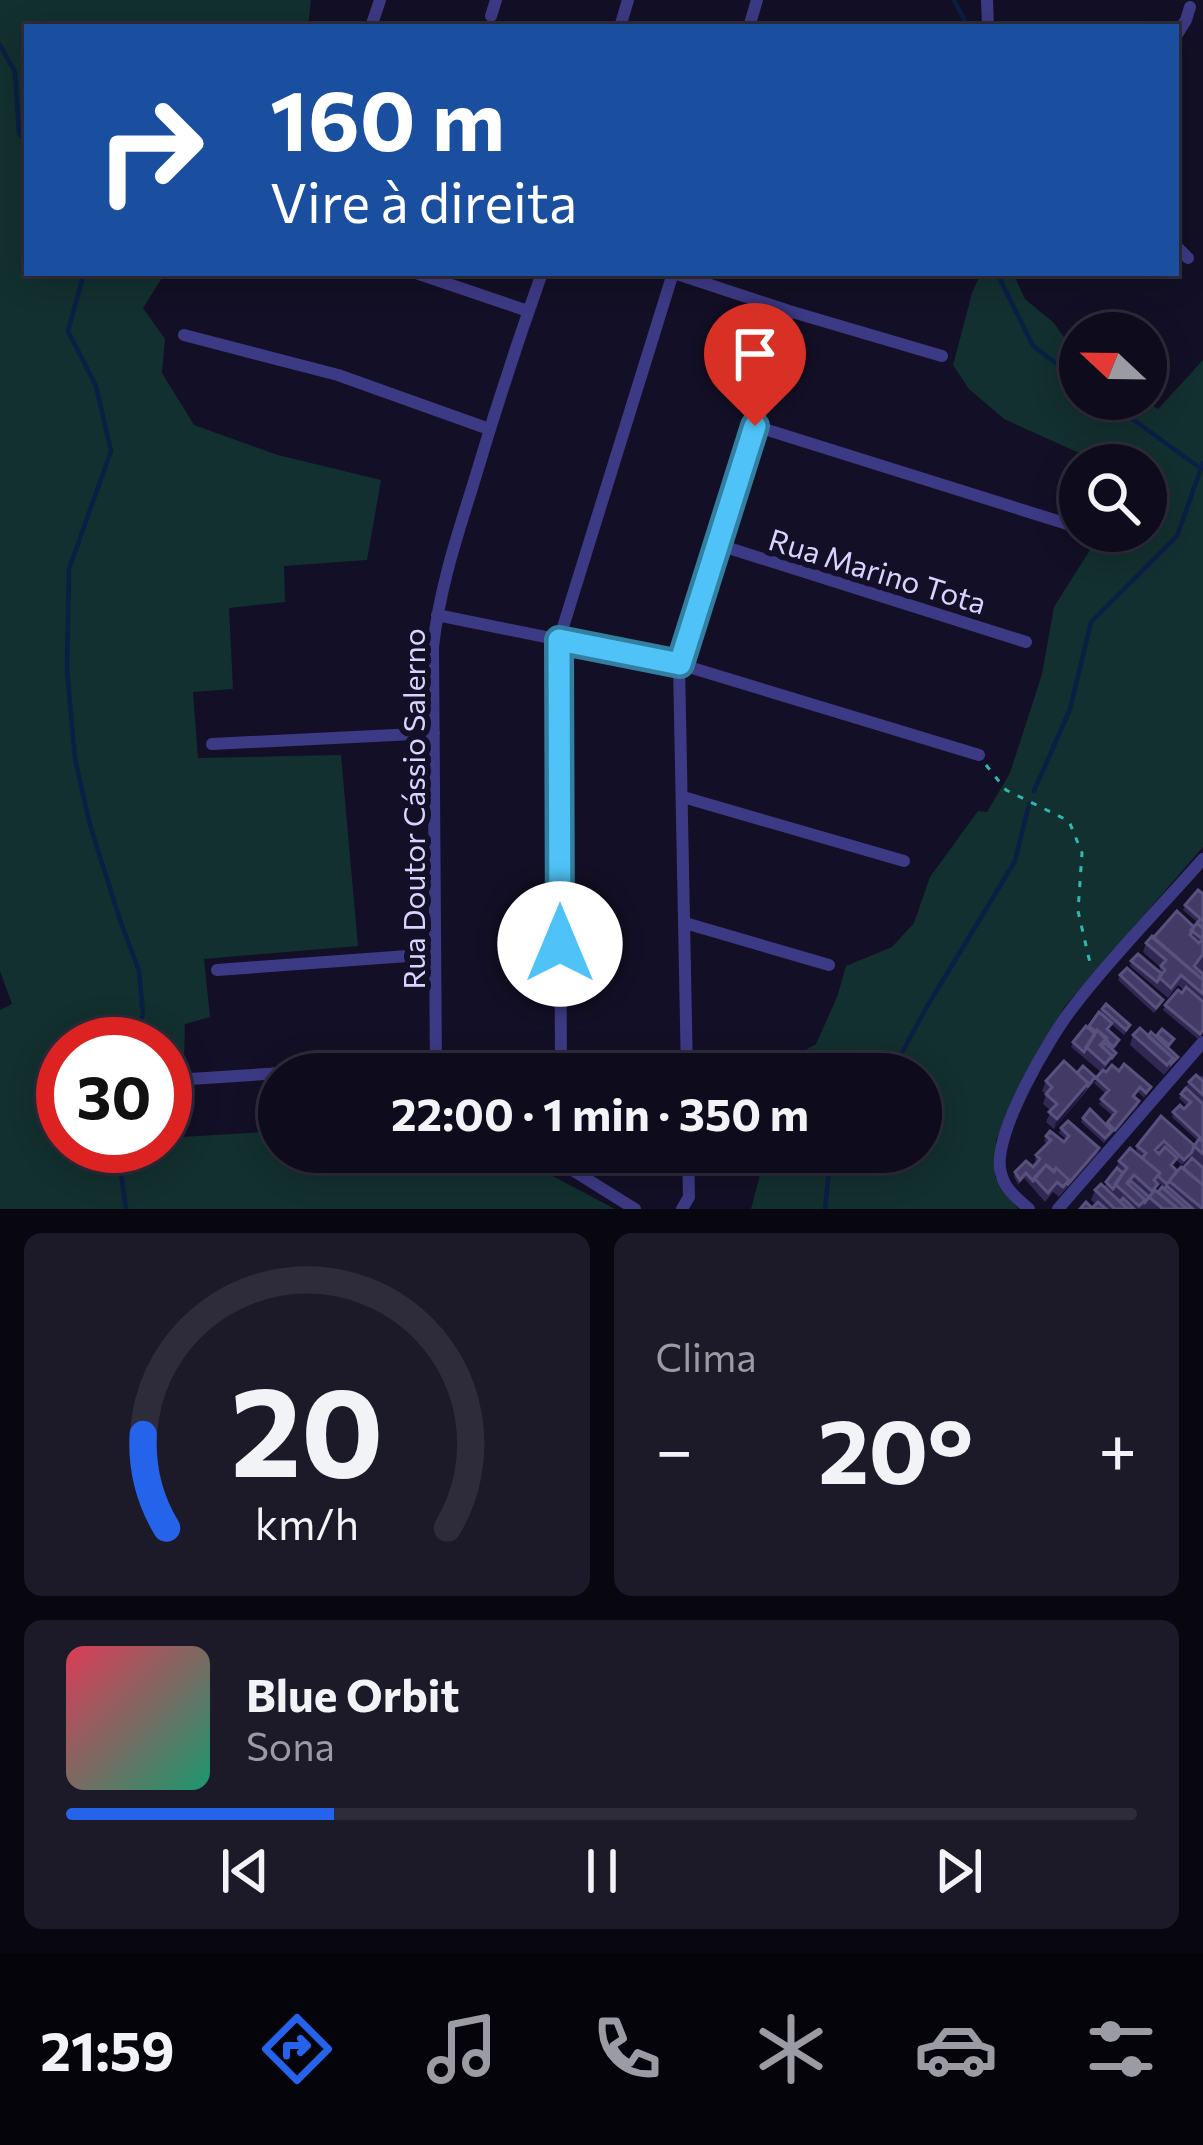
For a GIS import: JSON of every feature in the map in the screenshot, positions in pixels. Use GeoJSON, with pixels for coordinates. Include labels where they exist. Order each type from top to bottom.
{"type":"FeatureCollection","features":[{"type":"Feature","properties":{"kind":"street"},"geometry":{"type":"LineString","coordinates":[[491,16],[496,0]]}},
{"type":"Feature","properties":{"kind":"street"},"geometry":{"type":"LineString","coordinates":[[1179,31],[1190,8]]}},
{"type":"Feature","properties":{"kind":"street"},"geometry":{"type":"LineString","coordinates":[[1179,249],[1188,258]]}},
{"type":"Feature","properties":{"kind":"street"},"geometry":{"type":"LineString","coordinates":[[425,276],[528,311]]}},
{"type":"Feature","properties":{"kind":"street","name":"Rua Doutor Cássio Salerno"},"geometry":{"type":"LineString","coordinates":[[436,1053],[436,615],[489,429],[541,276]]}},
{"type":"Feature","properties":{"kind":"street"},"geometry":{"type":"LineString","coordinates":[[561,1053],[559,640],[672,276]]}},
{"type":"Feature","properties":{"kind":"street"},"geometry":{"type":"LineString","coordinates":[[682,276],[942,356]]}},
{"type":"Feature","properties":{"kind":"street"},"geometry":{"type":"LineString","coordinates":[[687,1053],[680,664],[789,311]]}},
{"type":"Feature","properties":{"kind":"street"},"geometry":{"type":"LineString","coordinates":[[184,335],[338,375],[489,429]]}},
{"type":"Feature","properties":{"kind":"street"},"geometry":{"type":"LineString","coordinates":[[755,426],[1059,521]]}},
{"type":"Feature","properties":{"kind":"street","name":"Rua Marino Tota"},"geometry":{"type":"LineString","coordinates":[[716,544],[1026,642]]}},
{"type":"Feature","properties":{"kind":"street"},"geometry":{"type":"LineString","coordinates":[[436,615],[680,664],[979,755]]}},
{"type":"Feature","properties":{"kind":"street"},"geometry":{"type":"LineString","coordinates":[[212,744],[434,733]]}},
{"type":"Feature","properties":{"kind":"street"},"geometry":{"type":"LineString","coordinates":[[683,797],[904,861]]}},
{"type":"Feature","properties":{"kind":"street"},"geometry":{"type":"LineString","coordinates":[[1029,1209],[1008,1190],[999,1170],[1000,1146],[1023,1090],[1071,1009],[1203,860]]}},
{"type":"Feature","properties":{"kind":"street"},"geometry":{"type":"LineString","coordinates":[[685,923],[829,965]]}},
{"type":"Feature","properties":{"kind":"street"},"geometry":{"type":"LineString","coordinates":[[217,970],[435,954]]}},
{"type":"Feature","properties":{"kind":"street"},"geometry":{"type":"LineString","coordinates":[[1058,1209],[1203,1042]]}},
{"type":"Feature","properties":{"kind":"street"},"geometry":{"type":"LineString","coordinates":[[192,1079],[258,1076]]}},
{"type":"Feature","properties":{"kind":"street"},"geometry":{"type":"LineString","coordinates":[[583,1173],[635,1209]]}},
{"type":"Feature","properties":{"kind":"street"},"geometry":{"type":"LineString","coordinates":[[682,1209],[689,1197],[688,1173]]}},
{"type":"Feature","properties":{"kind":"path"},"geometry":{"type":"LineString","coordinates":[[979,755],[1006,790],[1069,821],[1082,853],[1078,911],[1094,982]]}},
{"type":"Feature","properties":{"kind":"green space"},"geometry":{"type":"Polygon","coordinates":[[[0,0],[311,0],[308,24],[24,24],[24,276],[163,276],[143,308],[165,339],[162,373],[194,425],[278,455],[381,480],[367,560],[284,566],[285,602],[229,608],[233,689],[193,692],[198,758],[341,755],[358,946],[204,959],[210,1017],[192,1022],[192,1017],[36,1017],[36,1173],[192,1173],[192,1136],[258,1132],[258,1173],[547,1173],[615,1209],[0,1209],[0,1010],[12,1004],[0,971],[0,0]]]}},
{"type":"Feature","properties":{"kind":"green space"},"geometry":{"type":"Polygon","coordinates":[[[980,276],[1014,276],[1025,299],[1059,330],[1059,420],[1167,420],[1167,399],[1203,360],[1203,847],[1065,1006],[996,1140],[995,1177],[1018,1209],[751,1209],[760,1173],[942,1173],[942,1053],[801,1053],[816,1044],[846,966],[892,947],[914,923],[930,877],[978,811],[987,812],[1010,773],[1042,674],[1054,607],[1089,552],[1167,552],[1167,444],[1059,444],[1004,419],[969,389],[953,365],[980,276]]]}},
{"type":"Feature","properties":{"kind":"building"},"geometry":{"type":"Polygon","coordinates":[[[1198,890],[1203,894],[1203,928],[1197,923],[1201,919],[1185,905],[1198,890]]]}},
{"type":"Feature","properties":{"kind":"building"},"geometry":{"type":"Polygon","coordinates":[[[1177,911],[1194,927],[1190,935],[1199,943],[1203,939],[1203,954],[1194,966],[1203,980],[1153,938],[1177,911]]]}},
{"type":"Feature","properties":{"kind":"building"},"geometry":{"type":"Polygon","coordinates":[[[1197,923],[1203,929],[1201,938],[1191,930],[1197,923]]]}},
{"type":"Feature","properties":{"kind":"building"},"geometry":{"type":"Polygon","coordinates":[[[1152,936],[1203,980],[1203,994],[1181,975],[1171,988],[1159,977],[1166,960],[1146,943],[1152,936]]]}},
{"type":"Feature","properties":{"kind":"building"},"geometry":{"type":"Polygon","coordinates":[[[1138,954],[1162,974],[1157,982],[1131,961],[1138,954]]]}},
{"type":"Feature","properties":{"kind":"building"},"geometry":{"type":"Polygon","coordinates":[[[1127,968],[1163,1000],[1156,1008],[1120,975],[1127,968]]]}},
{"type":"Feature","properties":{"kind":"building"},"geometry":{"type":"Polygon","coordinates":[[[1186,987],[1203,1002],[1200,1034],[1165,1005],[1186,987]]]}},
{"type":"Feature","properties":{"kind":"building"},"geometry":{"type":"Polygon","coordinates":[[[1106,1004],[1130,1025],[1126,1030],[1102,1009],[1106,1004]]]}},
{"type":"Feature","properties":{"kind":"building"},"geometry":{"type":"Polygon","coordinates":[[[1099,1012],[1112,1023],[1107,1029],[1119,1040],[1113,1047],[1089,1026],[1099,1012]]]}},
{"type":"Feature","properties":{"kind":"building"},"geometry":{"type":"Polygon","coordinates":[[[1086,1026],[1095,1034],[1084,1052],[1073,1042],[1086,1026]]]}},
{"type":"Feature","properties":{"kind":"building"},"geometry":{"type":"Polygon","coordinates":[[[1140,1028],[1173,1058],[1167,1065],[1133,1035],[1140,1028]]]}},
{"type":"Feature","properties":{"kind":"building"},"geometry":{"type":"Polygon","coordinates":[[[1162,1029],[1174,1039],[1169,1045],[1157,1035],[1162,1029]]]}},
{"type":"Feature","properties":{"kind":"building"},"geometry":{"type":"Polygon","coordinates":[[[1097,1030],[1107,1038],[1100,1045],[1112,1056],[1105,1064],[1086,1047],[1097,1030]]]}},
{"type":"Feature","properties":{"kind":"building"},"geometry":{"type":"Polygon","coordinates":[[[1151,1032],[1178,1057],[1172,1063],[1173,1058],[1148,1036],[1151,1032]]]}},
{"type":"Feature","properties":{"kind":"building"},"geometry":{"type":"Polygon","coordinates":[[[1064,1061],[1088,1083],[1057,1119],[1049,1112],[1057,1104],[1046,1094],[1052,1087],[1046,1081],[1064,1061]]]}},
{"type":"Feature","properties":{"kind":"building"},"geometry":{"type":"Polygon","coordinates":[[[1124,1064],[1151,1087],[1146,1093],[1140,1087],[1133,1096],[1139,1101],[1115,1130],[1107,1123],[1116,1112],[1101,1099],[1109,1090],[1096,1078],[1112,1065],[1119,1071],[1124,1064]]]}},
{"type":"Feature","properties":{"kind":"building"},"geometry":{"type":"Polygon","coordinates":[[[1083,1066],[1095,1077],[1087,1087],[1077,1073],[1083,1066]]]}},
{"type":"Feature","properties":{"kind":"building"},"geometry":{"type":"Polygon","coordinates":[[[1196,1075],[1203,1081],[1203,1095],[1189,1082],[1196,1075]]]}},
{"type":"Feature","properties":{"kind":"building"},"geometry":{"type":"Polygon","coordinates":[[[1186,1088],[1203,1104],[1203,1140],[1173,1112],[1191,1102],[1181,1094],[1186,1088]]]}},
{"type":"Feature","properties":{"kind":"building"},"geometry":{"type":"Polygon","coordinates":[[[1090,1109],[1112,1131],[1105,1138],[1083,1118],[1090,1109]]]}},
{"type":"Feature","properties":{"kind":"building"},"geometry":{"type":"Polygon","coordinates":[[[1161,1116],[1196,1147],[1184,1160],[1164,1141],[1155,1150],[1159,1154],[1165,1147],[1177,1158],[1171,1165],[1177,1171],[1167,1184],[1137,1146],[1161,1116]]]}},
{"type":"Feature","properties":{"kind":"building"},"geometry":{"type":"Polygon","coordinates":[[[1068,1121],[1099,1148],[1068,1184],[1056,1168],[1046,1165],[1033,1181],[1026,1173],[1020,1180],[1015,1172],[1026,1161],[1033,1167],[1040,1159],[1036,1155],[1051,1140],[1046,1136],[1050,1131],[1064,1142],[1069,1136],[1061,1128],[1068,1121]]]}},
{"type":"Feature","properties":{"kind":"building"},"geometry":{"type":"Polygon","coordinates":[[[1130,1148],[1160,1173],[1152,1191],[1134,1175],[1127,1183],[1145,1200],[1139,1206],[1115,1184],[1127,1168],[1119,1161],[1130,1148]]]}},
{"type":"Feature","properties":{"kind":"building"},"geometry":{"type":"Polygon","coordinates":[[[1192,1158],[1203,1168],[1203,1185],[1183,1168],[1192,1158]]]}},
{"type":"Feature","properties":{"kind":"building"},"geometry":{"type":"Polygon","coordinates":[[[1046,1165],[1069,1180],[1063,1187],[1057,1182],[1048,1193],[1034,1178],[1046,1165]]]}},
{"type":"Feature","properties":{"kind":"building"},"geometry":{"type":"Polygon","coordinates":[[[1181,1167],[1203,1185],[1203,1209],[1169,1181],[1181,1167]]]}},
{"type":"Feature","properties":{"kind":"building"},"geometry":{"type":"Polygon","coordinates":[[[1117,1168],[1123,1173],[1113,1189],[1106,1182],[1117,1168]]]}},
{"type":"Feature","properties":{"kind":"building"},"geometry":{"type":"Polygon","coordinates":[[[1131,1181],[1149,1197],[1144,1204],[1128,1184],[1131,1181]]]}},
{"type":"Feature","properties":{"kind":"building"},"geometry":{"type":"Polygon","coordinates":[[[1101,1184],[1128,1209],[1115,1209],[1095,1190],[1101,1184]]]}},
{"type":"Feature","properties":{"kind":"building"},"geometry":{"type":"Polygon","coordinates":[[[1167,1186],[1193,1209],[1164,1189],[1167,1186]]]}},
{"type":"Feature","properties":{"kind":"building"},"geometry":{"type":"Polygon","coordinates":[[[1162,1187],[1187,1209],[1178,1209],[1158,1192],[1162,1187]]]}},
{"type":"Feature","properties":{"kind":"building"},"geometry":{"type":"Polygon","coordinates":[[[1155,1190],[1178,1209],[1163,1209],[1149,1197],[1155,1190]]]}},
{"type":"Feature","properties":{"kind":"building"},"geometry":{"type":"Polygon","coordinates":[[[1086,1202],[1092,1208],[1098,1202],[1106,1209],[1080,1209],[1086,1202]]]}},
{"type":"Feature","properties":{"kind":"waterway"},"geometry":{"type":"LineString","coordinates":[[954,0],[966,24]]}},
{"type":"Feature","properties":{"kind":"waterway"},"geometry":{"type":"LineString","coordinates":[[0,45],[15,72],[19,133],[24,139]]}},
{"type":"Feature","properties":{"kind":"waterway"},"geometry":{"type":"LineString","coordinates":[[83,276],[68,331],[96,386],[111,451],[69,569],[67,669],[75,759],[90,825],[139,971],[142,1017]]}},
{"type":"Feature","properties":{"kind":"waterway"},"geometry":{"type":"LineString","coordinates":[[998,276],[1033,346],[1059,365]]}},
{"type":"Feature","properties":{"kind":"waterway"},"geometry":{"type":"LineString","coordinates":[[1134,420],[1200,468]]}},
{"type":"Feature","properties":{"kind":"waterway"},"geometry":{"type":"LineString","coordinates":[[1034,791],[1070,709],[1091,622],[1177,536],[1203,463]]}},
{"type":"Feature","properties":{"kind":"waterway"},"geometry":{"type":"LineString","coordinates":[[902,1053],[1015,861],[1029,804]]}},
{"type":"Feature","properties":{"kind":"waterway"},"geometry":{"type":"LineString","coordinates":[[121,1173],[126,1209]]}},
{"type":"Feature","properties":{"kind":"waterway"},"geometry":{"type":"LineString","coordinates":[[825,1209],[829,1173]]}},
{"type":"Feature","properties":{"kind":"route"},"geometry":{"type":"LineString","coordinates":[[560,944],[559,640],[680,664],[755,426]]}}]}
